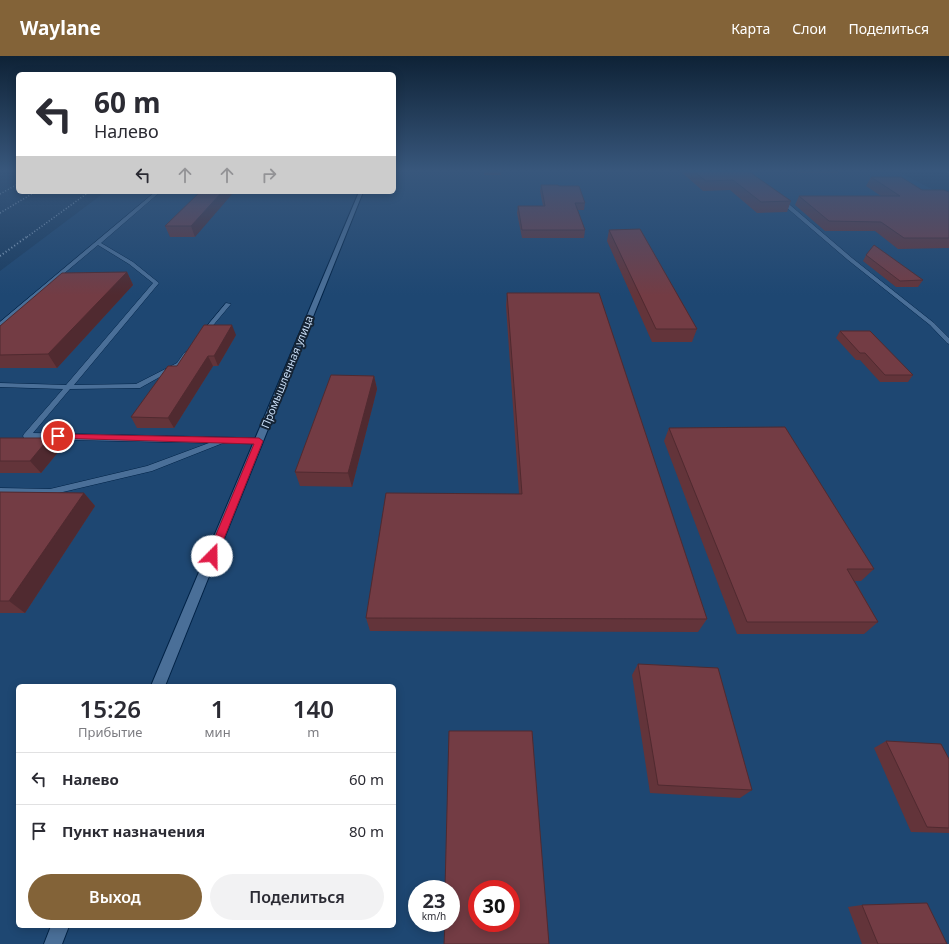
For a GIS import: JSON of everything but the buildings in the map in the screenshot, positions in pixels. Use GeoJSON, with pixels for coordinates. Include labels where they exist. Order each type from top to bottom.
{"type":"FeatureCollection","features":[{"type":"Feature","properties":{"kind":"street","name":"Промышленная улица"},"geometry":{"type":"LineString","coordinates":[[159,684],[353,212]]}},
{"type":"Feature","properties":{"kind":"street"},"geometry":{"type":"LineString","coordinates":[[53,944],[59,928]]}},
{"type":"Feature","properties":{"kind":"lane"},"geometry":{"type":"LineString","coordinates":[[0,325],[134,212]]}},
{"type":"Feature","properties":{"kind":"lane"},"geometry":{"type":"LineString","coordinates":[[795,212],[850,259],[932,324],[949,342]]}},
{"type":"Feature","properties":{"kind":"lane"},"geometry":{"type":"LineString","coordinates":[[98,243],[131,263],[156,283],[28,436],[259,441]]}},
{"type":"Feature","properties":{"kind":"lane"},"geometry":{"type":"LineString","coordinates":[[52,281],[60,282]]}},
{"type":"Feature","properties":{"kind":"lane"},"geometry":{"type":"LineString","coordinates":[[198,340],[228,304]]}},
{"type":"Feature","properties":{"kind":"lane"},"geometry":{"type":"LineString","coordinates":[[0,385],[69,387],[137,386],[179,364],[193,346]]}},
{"type":"Feature","properties":{"kind":"lane"},"geometry":{"type":"LineString","coordinates":[[0,491],[50,492],[149,469],[223,440]]}},
{"type":"Feature","properties":{"kind":"shaded area"},"geometry":{"type":"Polygon","coordinates":[[[78,212],[949,212],[949,944],[0,944],[0,271],[78,212]]]}},
{"type":"Feature","properties":{"kind":"railway"},"geometry":{"type":"LineString","coordinates":[[27,237],[61,212]]}},
{"type":"Feature","properties":{"kind":"railway"},"geometry":{"type":"LineString","coordinates":[[0,256],[28,236]]}},
{"type":"Feature","properties":{"kind":"route"},"geometry":{"type":"LineString","coordinates":[[58,436],[259,441],[212,556]]}}]}
